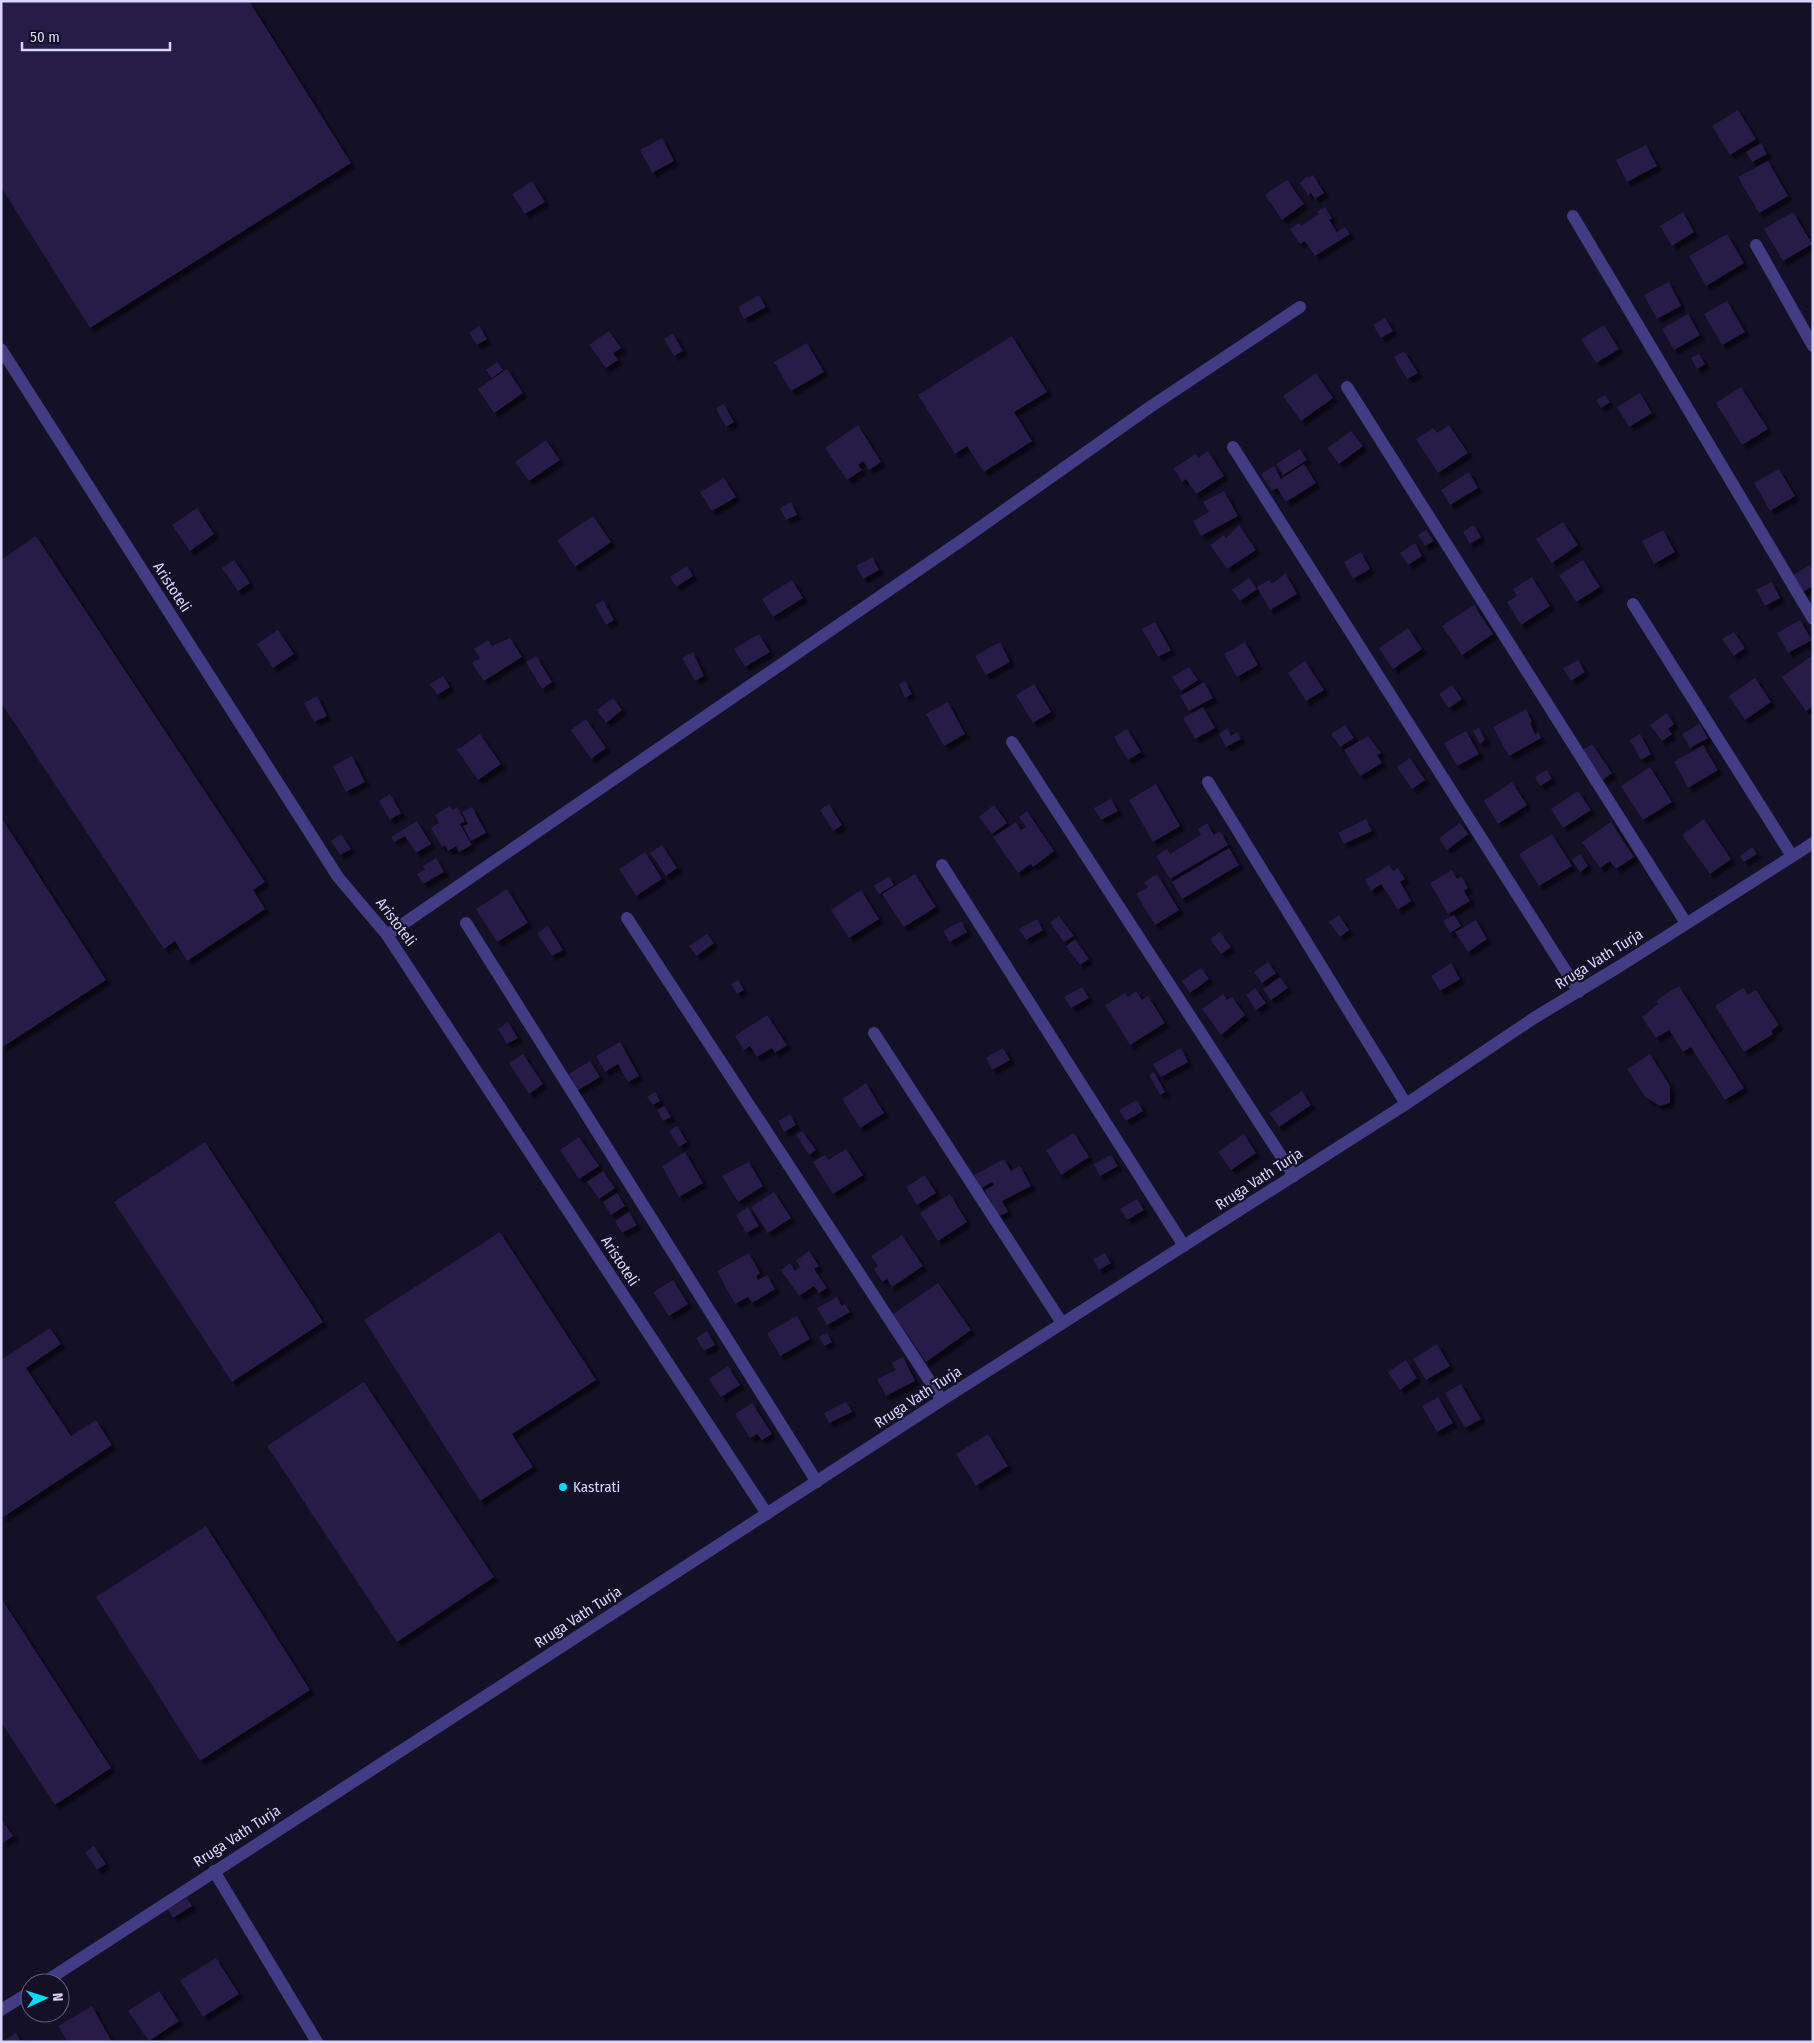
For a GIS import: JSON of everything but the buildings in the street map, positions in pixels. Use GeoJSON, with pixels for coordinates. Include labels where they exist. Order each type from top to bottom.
{"type":"FeatureCollection","features":[{"type":"Feature","properties":{"kind":"street"},"geometry":{"type":"LineString","coordinates":[[1573,216],[1813,619]]}},
{"type":"Feature","properties":{"kind":"street"},"geometry":{"type":"LineString","coordinates":[[1756,245],[1813,346]]}},
{"type":"Feature","properties":{"kind":"street"},"geometry":{"type":"LineString","coordinates":[[387,934],[957,544],[1150,407],[1300,307]]}},
{"type":"Feature","properties":{"kind":"street","name":"Aristoteli"},"geometry":{"type":"LineString","coordinates":[[1,349],[338,877],[387,934],[767,1514]]}},
{"type":"Feature","properties":{"kind":"street"},"geometry":{"type":"LineString","coordinates":[[1347,387],[1686,923]]}},
{"type":"Feature","properties":{"kind":"street"},"geometry":{"type":"LineString","coordinates":[[1233,448],[1579,992]]}},
{"type":"Feature","properties":{"kind":"street"},"geometry":{"type":"LineString","coordinates":[[1633,604],[1792,856]]}},
{"type":"Feature","properties":{"kind":"street"},"geometry":{"type":"LineString","coordinates":[[1012,742],[1294,1176]]}},
{"type":"Feature","properties":{"kind":"street"},"geometry":{"type":"LineString","coordinates":[[1208,782],[1406,1104]]}},
{"type":"Feature","properties":{"kind":"street","name":"Rruga Vath Turja"},"geometry":{"type":"LineString","coordinates":[[58,1973],[942,1400],[1406,1104],[1534,1018],[1579,992],[1813,843]]}},
{"type":"Feature","properties":{"kind":"street"},"geometry":{"type":"LineString","coordinates":[[942,865],[1184,1246]]}},
{"type":"Feature","properties":{"kind":"street"},"geometry":{"type":"LineString","coordinates":[[627,918],[942,1400]]}},
{"type":"Feature","properties":{"kind":"street"},"geometry":{"type":"LineString","coordinates":[[466,923],[817,1482]]}},
{"type":"Feature","properties":{"kind":"street"},"geometry":{"type":"LineString","coordinates":[[874,1034],[1062,1323]]}},
{"type":"Feature","properties":{"kind":"street"},"geometry":{"type":"LineString","coordinates":[[214,1871],[317,2042]]}},
{"type":"Feature","properties":{"kind":"street"},"geometry":{"type":"LineString","coordinates":[[1,2010],[20,1998]]}},
{"type":"Feature","properties":{"kind":"place","name":"Kastrati"},"geometry":{"type":"Point","coordinates":[563,1487]}}]}
